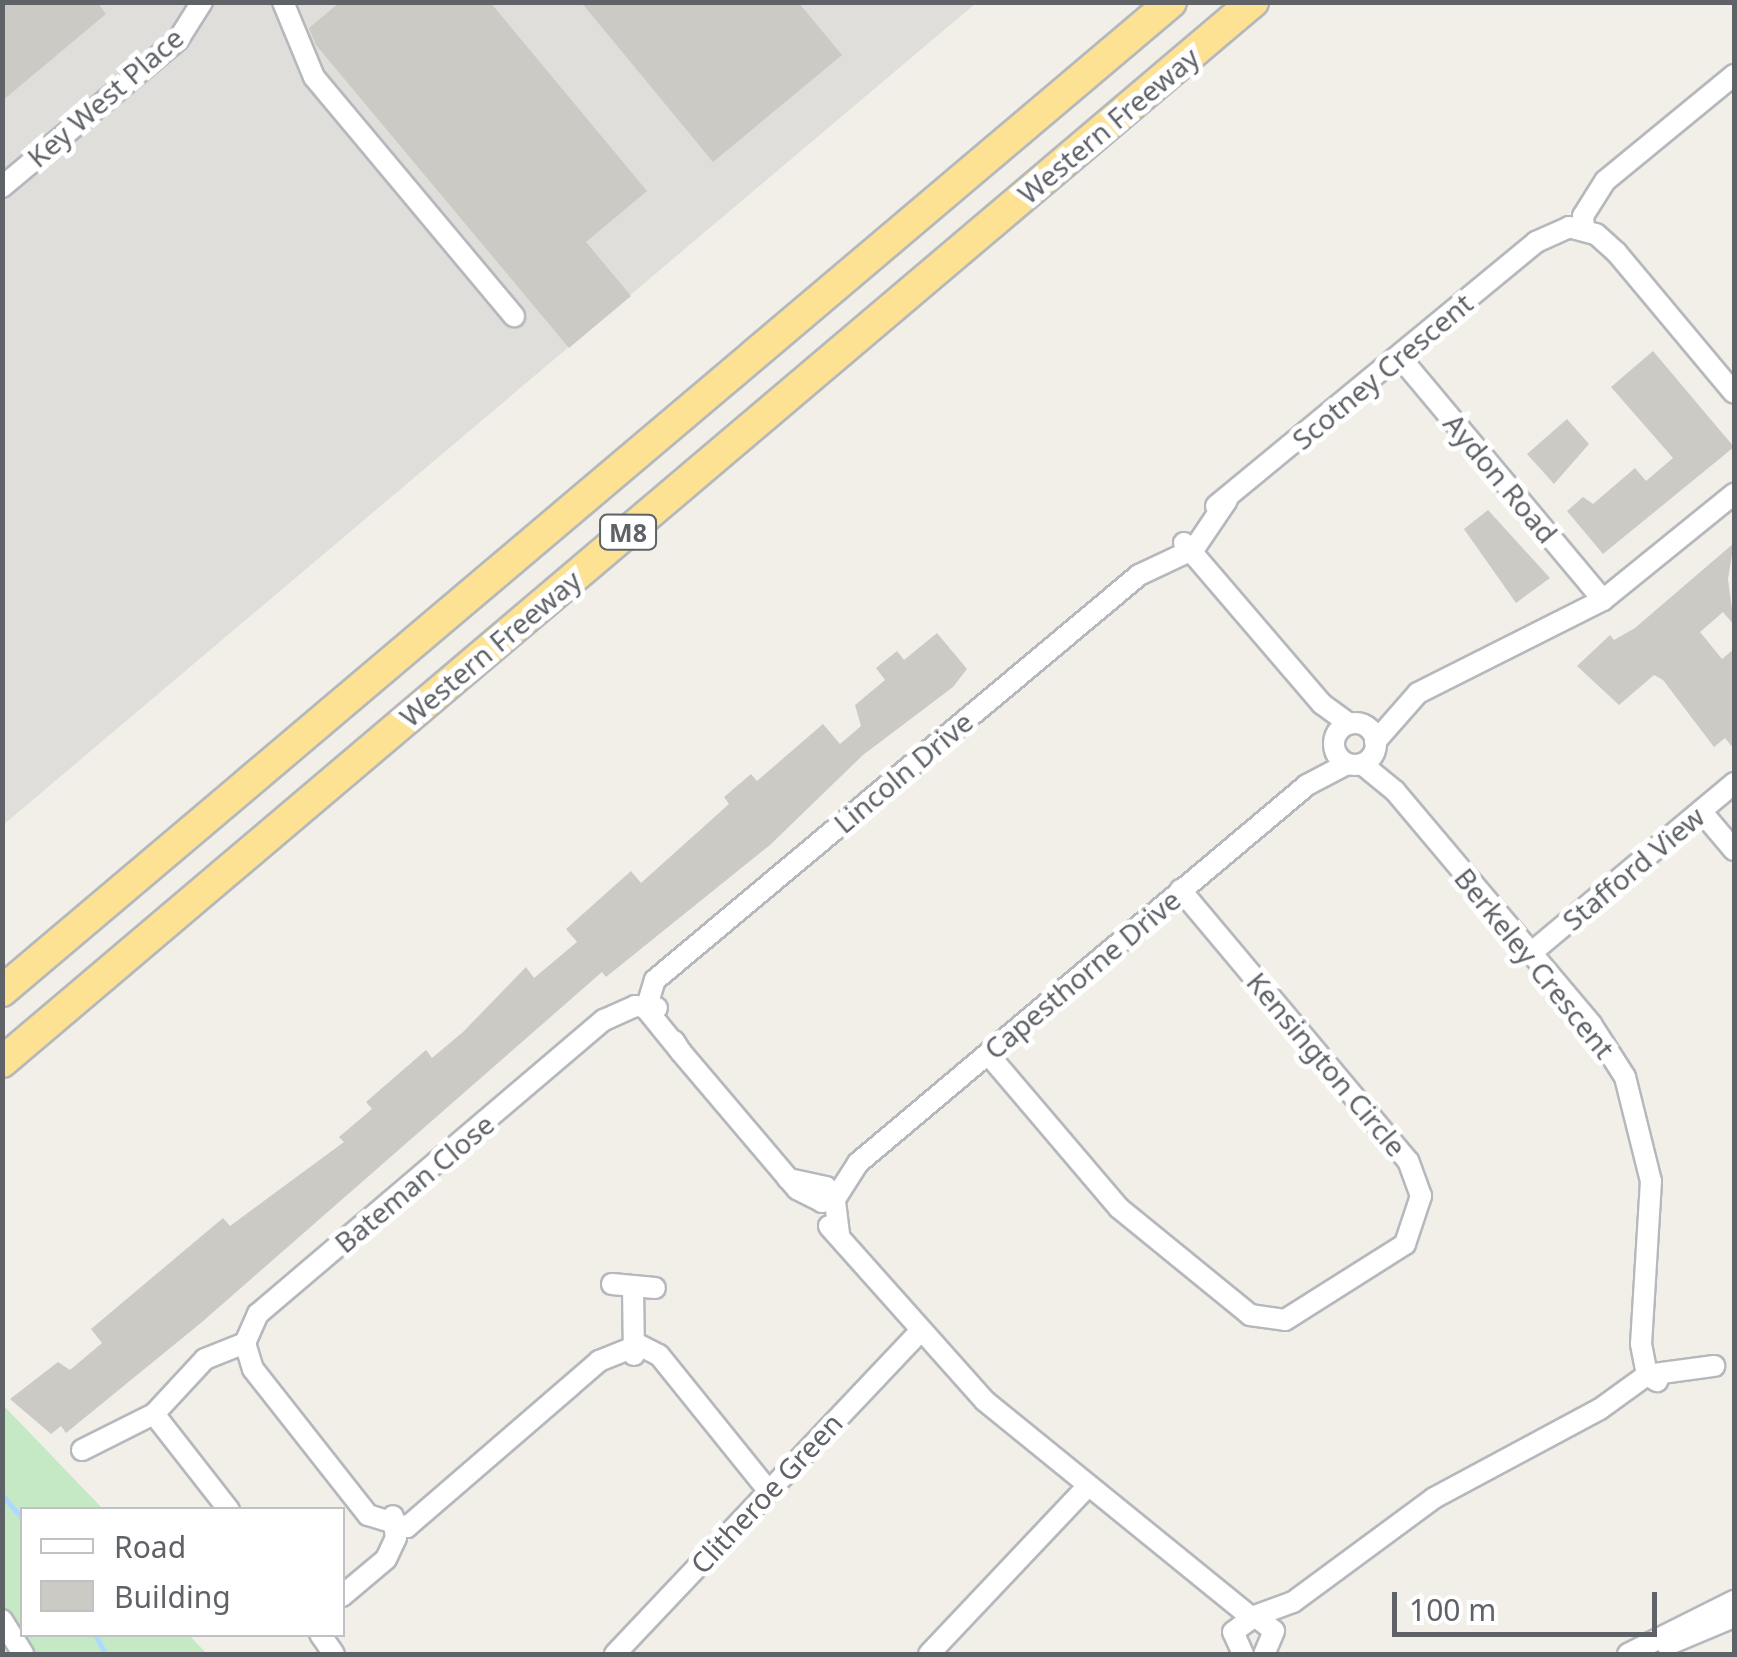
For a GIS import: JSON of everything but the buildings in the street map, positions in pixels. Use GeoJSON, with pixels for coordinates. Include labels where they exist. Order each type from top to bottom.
{"type":"FeatureCollection","features":[{"type":"Feature","properties":{"kind":"highway","name":"Western Freeway"},"geometry":{"type":"LineString","coordinates":[[2,991],[1171,2]]}},
{"type":"Feature","properties":{"kind":"highway","name":"Western Freeway"},"geometry":{"type":"LineString","coordinates":[[2,1062],[1253,2]]}},
{"type":"Feature","properties":{"kind":"street","name":"Key West Place"},"geometry":{"type":"LineString","coordinates":[[2,187],[178,40],[202,2]]}},
{"type":"Feature","properties":{"kind":"street"},"geometry":{"type":"LineString","coordinates":[[284,2],[314,78],[514,316]]}},
{"type":"Feature","properties":{"kind":"street"},"geometry":{"type":"LineString","coordinates":[[1732,386],[1587,222],[1620,172],[1734,75]]}},
{"type":"Feature","properties":{"kind":"street","name":"Scotney Crescent"},"geometry":{"type":"LineString","coordinates":[[1189,548],[1227,500],[1536,242],[1587,222]]}},
{"type":"Feature","properties":{"kind":"street","name":"Aydon Road"},"geometry":{"type":"LineString","coordinates":[[1399,356],[1603,600]]}},
{"type":"Feature","properties":{"kind":"street","name":"Capesthorne Drive"},"geometry":{"type":"LineString","coordinates":[[1354,752],[1355,724],[1404,704],[1603,600],[1732,494]]}},
{"type":"Feature","properties":{"kind":"street","name":"Lincoln Drive"},"geometry":{"type":"LineString","coordinates":[[650,1009],[668,971],[1139,574],[1152,558],[1189,548]]}},
{"type":"Feature","properties":{"kind":"street","name":"Berkeley Crescent"},"geometry":{"type":"LineString","coordinates":[[1189,548],[1322,704],[1354,752],[1395,792],[1608,1047],[1639,1111],[1651,1181],[1645,1329],[1655,1375]]}},
{"type":"Feature","properties":{"kind":"street","name":"Berkeley Crescent"},"geometry":{"type":"LineString","coordinates":[[1322,704],[1355,724],[1354,752]]}},
{"type":"Feature","properties":{"kind":"street","name":"Capesthorne Drive"},"geometry":{"type":"LineString","coordinates":[[828,1196],[858,1164],[1181,890],[1354,752],[1404,704]]}},
{"type":"Feature","properties":{"kind":"street","name":"Stafford View"},"geometry":{"type":"LineString","coordinates":[[1531,953],[1734,784]]}},
{"type":"Feature","properties":{"kind":"street"},"geometry":{"type":"LineString","coordinates":[[1701,812],[1734,850]]}},
{"type":"Feature","properties":{"kind":"street","name":"Kensington Circle"},"geometry":{"type":"LineString","coordinates":[[988,1054],[1119,1208],[1250,1315],[1285,1320],[1405,1244],[1422,1196],[1408,1161],[1181,890]]}},
{"type":"Feature","properties":{"kind":"street"},"geometry":{"type":"LineString","coordinates":[[650,1009],[681,1052],[788,1179],[828,1196],[838,1234],[919,1332],[1018,1432],[1216,1593],[1252,1616],[1273,1644],[1293,1602]]}},
{"type":"Feature","properties":{"kind":"street","name":"Bateman Close"},"geometry":{"type":"LineString","coordinates":[[246,1343],[258,1314],[594,1032],[650,1009]]}},
{"type":"Feature","properties":{"kind":"street"},"geometry":{"type":"LineString","coordinates":[[655,1288],[623,1285],[634,1351],[679,1385],[768,1490]]}},
{"type":"Feature","properties":{"kind":"street","name":"Clitheroe Green"},"geometry":{"type":"LineString","coordinates":[[615,1654],[919,1332]]}},
{"type":"Feature","properties":{"kind":"street"},"geometry":{"type":"LineString","coordinates":[[82,1450],[154,1414],[205,1360],[246,1343],[253,1369],[359,1498],[392,1523]]}},
{"type":"Feature","properties":{"kind":"street"},"geometry":{"type":"LineString","coordinates":[[345,1593],[370,1572],[392,1523],[446,1496],[586,1377],[634,1351]]}},
{"type":"Feature","properties":{"kind":"street"},"geometry":{"type":"LineString","coordinates":[[1235,1647],[1252,1616],[1293,1602],[1434,1498],[1655,1375],[1724,1363]]}},
{"type":"Feature","properties":{"kind":"street"},"geometry":{"type":"LineString","coordinates":[[154,1414],[227,1507]]}},
{"type":"Feature","properties":{"kind":"street"},"geometry":{"type":"LineString","coordinates":[[929,1654],[1088,1486]]}},
{"type":"Feature","properties":{"kind":"street"},"geometry":{"type":"LineString","coordinates":[[1216,1593],[1235,1647]]}},
{"type":"Feature","properties":{"kind":"street"},"geometry":{"type":"LineString","coordinates":[[1628,1654],[1734,1600]]}},
{"type":"Feature","properties":{"kind":"street"},"geometry":{"type":"LineString","coordinates":[[1644,1654],[1734,1617]]}},
{"type":"Feature","properties":{"kind":"street"},"geometry":{"type":"LineString","coordinates":[[2,1620],[23,1654]]}},
{"type":"Feature","properties":{"kind":"shaded area"},"geometry":{"type":"Polygon","coordinates":[[[3,3],[976,3],[3,825],[3,3]]]}},
{"type":"Feature","properties":{"kind":"green space"},"geometry":{"type":"Polygon","coordinates":[[[2,1404],[101,1507],[20,1507],[20,1636],[3,1607],[2,1404]]]}},
{"type":"Feature","properties":{"kind":"green space"},"geometry":{"type":"Polygon","coordinates":[[[21,1637],[191,1637],[207,1654],[31,1654],[21,1637]]]}},
{"type":"Feature","properties":{"kind":"waterway"},"geometry":{"type":"LineString","coordinates":[[2,1495],[20,1516]]}},
{"type":"Feature","properties":{"kind":"waterway"},"geometry":{"type":"LineString","coordinates":[[96,1637],[105,1654]]}}]}
